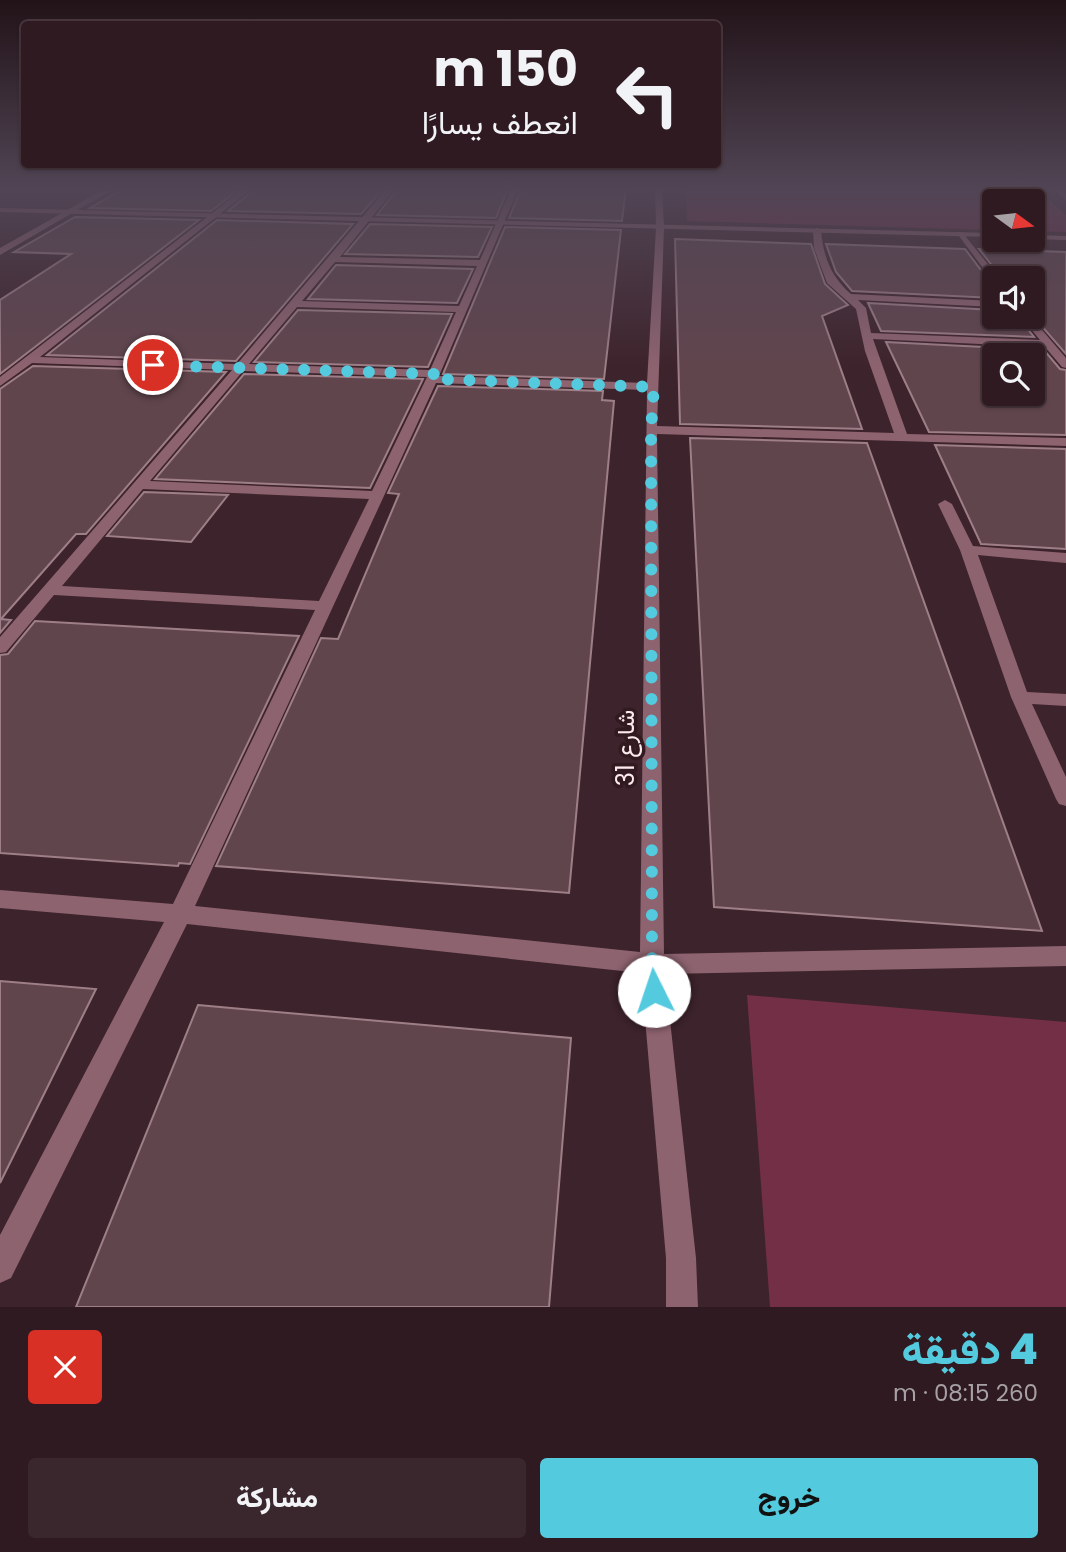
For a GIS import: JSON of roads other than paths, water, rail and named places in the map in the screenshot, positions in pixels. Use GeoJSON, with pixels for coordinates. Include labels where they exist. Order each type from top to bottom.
{"type":"FeatureCollection","features":[{"type":"Feature","properties":{"kind":"street"},"geometry":{"type":"LineString","coordinates":[[0,383],[171,248]]}},
{"type":"Feature","properties":{"kind":"street"},"geometry":{"type":"LineString","coordinates":[[0,648],[342,248]]}},
{"type":"Feature","properties":{"kind":"street"},"geometry":{"type":"LineString","coordinates":[[0,1267],[180,914],[433,377],[489,248]]}},
{"type":"Feature","properties":{"kind":"street","name":"شارع 31"},"geometry":{"type":"LineString","coordinates":[[659,248],[651,430],[652,964],[681,1258],[682,1307]]}},
{"type":"Feature","properties":{"kind":"street"},"geometry":{"type":"LineString","coordinates":[[818,248],[824,269],[832,283],[861,308],[866,336],[902,438]]}},
{"type":"Feature","properties":{"kind":"street"},"geometry":{"type":"LineString","coordinates":[[970,248],[985,266]]}},
{"type":"Feature","properties":{"kind":"street"},"geometry":{"type":"LineString","coordinates":[[333,259],[482,263]]}},
{"type":"Feature","properties":{"kind":"street"},"geometry":{"type":"LineString","coordinates":[[851,298],[982,303]]}},
{"type":"Feature","properties":{"kind":"street"},"geometry":{"type":"LineString","coordinates":[[295,303],[461,309]]}},
{"type":"Feature","properties":{"kind":"street"},"geometry":{"type":"LineString","coordinates":[[1036,329],[1066,365]]}},
{"type":"Feature","properties":{"kind":"street"},"geometry":{"type":"LineString","coordinates":[[866,336],[1048,344]]}},
{"type":"Feature","properties":{"kind":"street"},"geometry":{"type":"LineString","coordinates":[[29,360],[654,387]]}},
{"type":"Feature","properties":{"kind":"street"},"geometry":{"type":"LineString","coordinates":[[651,430],[1066,442]]}},
{"type":"Feature","properties":{"kind":"street"},"geometry":{"type":"LineString","coordinates":[[139,485],[376,495]]}},
{"type":"Feature","properties":{"kind":"street"},"geometry":{"type":"LineString","coordinates":[[945,504],[968,550],[1020,697],[1066,799]]}},
{"type":"Feature","properties":{"kind":"street"},"geometry":{"type":"LineString","coordinates":[[968,550],[1066,558]]}},
{"type":"Feature","properties":{"kind":"street"},"geometry":{"type":"LineString","coordinates":[[51,590],[323,606]]}},
{"type":"Feature","properties":{"kind":"street"},"geometry":{"type":"LineString","coordinates":[[1020,697],[1066,700]]}},
{"type":"Feature","properties":{"kind":"street"},"geometry":{"type":"LineString","coordinates":[[0,898],[180,914],[652,964],[1066,956]]}}]}
